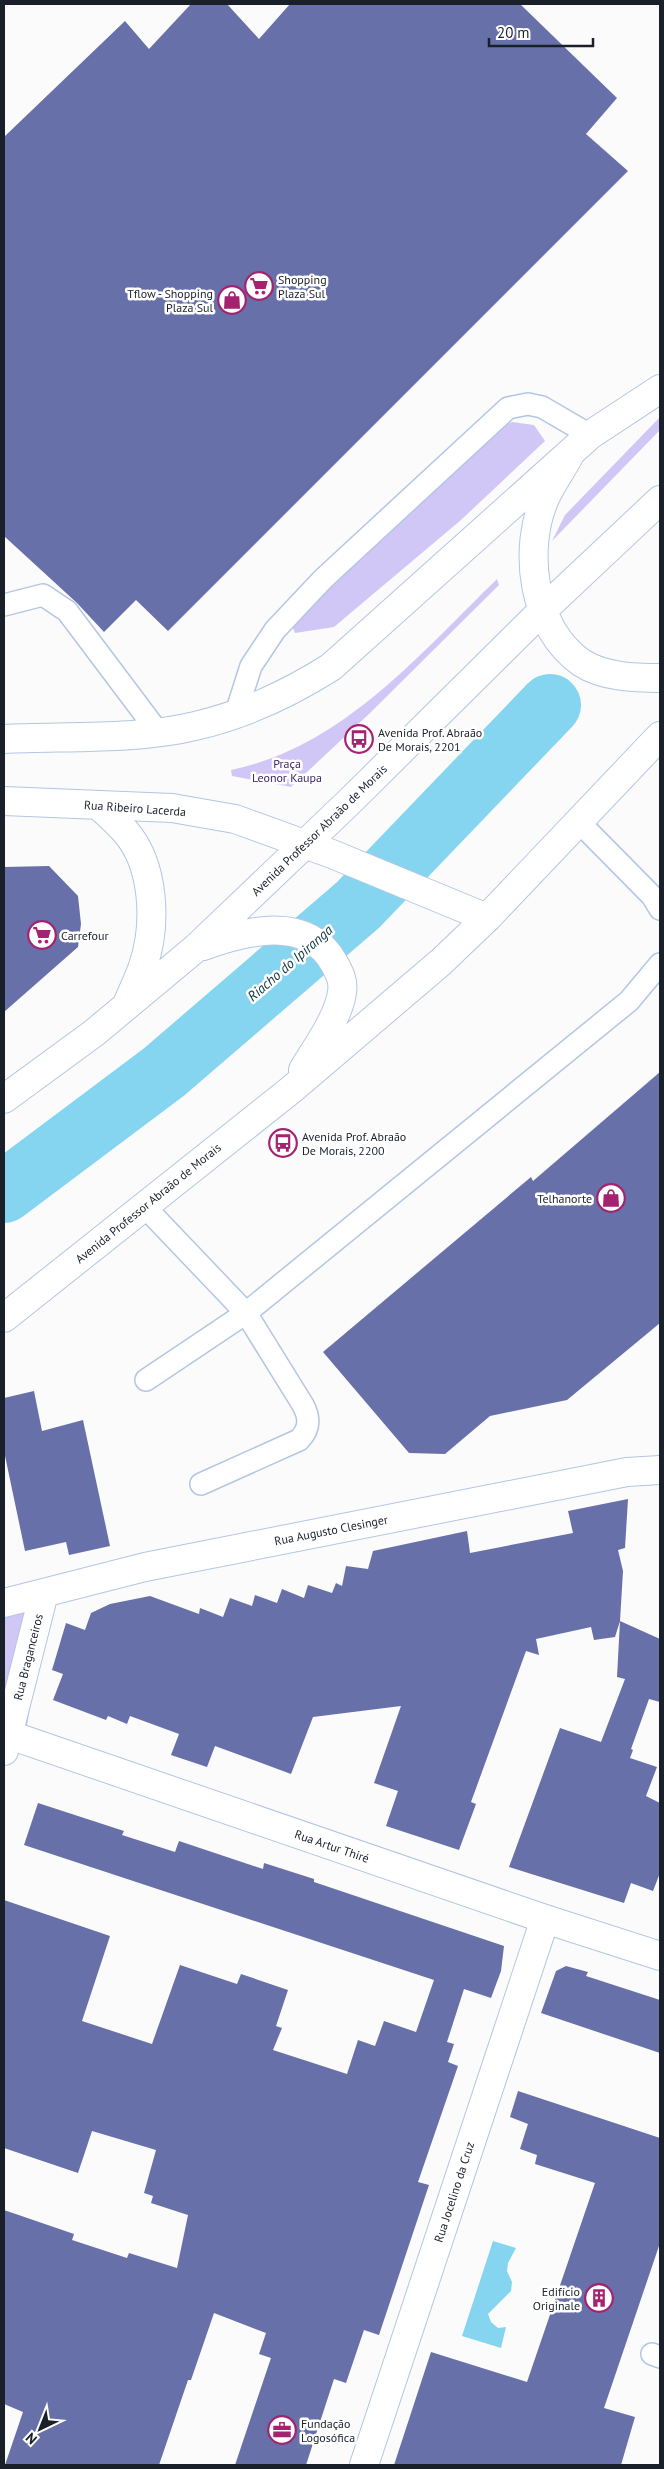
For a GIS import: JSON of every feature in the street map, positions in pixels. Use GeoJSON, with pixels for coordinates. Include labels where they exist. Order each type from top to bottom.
{"type":"FeatureCollection","features":[{"type":"Feature","properties":{"kind":"street"},"geometry":{"type":"LineString","coordinates":[[4,739],[158,732],[194,726],[236,713],[296,689],[331,667],[569,456],[590,435],[660,389]]}},
{"type":"Feature","properties":{"kind":"street"},"geometry":{"type":"LineString","coordinates":[[569,456],[546,496],[535,536],[534,568],[543,610],[554,635],[564,648],[584,664],[629,677],[660,678]]}},
{"type":"Feature","properties":{"kind":"street","name":"Avenida Professor Abraão de Morais"},"geometry":{"type":"LineString","coordinates":[[4,1099],[94,1033],[196,948],[543,610],[660,500]]}},
{"type":"Feature","properties":{"kind":"street","name":"Avenida Professor Abraão de Morais"},"geometry":{"type":"LineString","coordinates":[[4,1318],[292,1089],[441,962],[486,918],[660,736]]}},
{"type":"Feature","properties":{"kind":"street","name":"Rua Ribeiro Lacerda"},"geometry":{"type":"LineString","coordinates":[[4,801],[172,808],[235,819],[332,854],[486,918]]}},
{"type":"Feature","properties":{"kind":"street"},"geometry":{"type":"LineString","coordinates":[[98,805],[126,832],[140,856],[148,875],[151,896],[150,928],[144,965],[126,1007]]}},
{"type":"Feature","properties":{"kind":"street"},"geometry":{"type":"LineString","coordinates":[[196,948],[232,935],[270,929],[299,933],[321,945],[330,957],[341,976],[342,992],[333,1018],[292,1089]]}},
{"type":"Feature","properties":{"kind":"street","name":"Rua Augusto Clesinger"},"geometry":{"type":"LineString","coordinates":[[4,1603],[155,1565],[626,1472],[660,1470]]}},
{"type":"Feature","properties":{"kind":"street","name":"Rua Braganceiros"},"geometry":{"type":"LineString","coordinates":[[5,1740],[44,1592]]}},
{"type":"Feature","properties":{"kind":"street","name":"Rua Artur Thiré"},"geometry":{"type":"LineString","coordinates":[[5,1740],[660,1956]]}},
{"type":"Feature","properties":{"kind":"street","name":"Rua Jocelino da Cruz"},"geometry":{"type":"LineString","coordinates":[[364,2465],[545,1919]]}},
{"type":"Feature","properties":{"kind":"lane"},"geometry":{"type":"LineString","coordinates":[[236,713],[252,666],[275,630],[323,579],[508,408],[528,404],[542,407],[590,435]]}},
{"type":"Feature","properties":{"kind":"lane"},"geometry":{"type":"LineString","coordinates":[[4,605],[43,596],[67,610],[158,732]]}},
{"type":"Feature","properties":{"kind":"lane"},"geometry":{"type":"LineString","coordinates":[[578,822],[652,896],[660,909]]}},
{"type":"Feature","properties":{"kind":"lane"},"geometry":{"type":"LineString","coordinates":[[146,1380],[246,1313],[629,1001],[660,964]]}},
{"type":"Feature","properties":{"kind":"lane"},"geometry":{"type":"LineString","coordinates":[[144,1206],[246,1313],[307,1414],[308,1425],[299,1440],[201,1484]]}},
{"type":"Feature","properties":{"kind":"green space"},"geometry":{"type":"Polygon","coordinates":[[[660,417],[660,430],[552,541],[565,515],[660,417]]]}},
{"type":"Feature","properties":{"kind":"green space"},"geometry":{"type":"Polygon","coordinates":[[[512,422],[534,425],[545,441],[461,520],[334,627],[295,633],[290,622],[501,427],[512,422]]]}},
{"type":"Feature","properties":{"kind":"green space","name":"Praça Leonor Kaupa"},"geometry":{"type":"Polygon","coordinates":[[[497,579],[499,585],[369,714],[291,787],[232,776],[231,770],[271,758],[308,741],[343,719],[408,667],[497,579]]]}},
{"type":"Feature","properties":{"kind":"green space"},"geometry":{"type":"Polygon","coordinates":[[[48,1595],[24,1745],[4,1737],[4,1607],[48,1595]]]}},
{"type":"Feature","properties":{"kind":"water"},"geometry":{"type":"Polygon","coordinates":[[[493,2241],[516,2248],[508,2263],[507,2271],[512,2282],[511,2291],[488,2314],[491,2322],[498,2328],[506,2327],[501,2348],[462,2336],[493,2241]]]}},
{"type":"Feature","properties":{"kind":"building","name":"Shopping Plaza Sul"},"geometry":{"type":"Polygon","coordinates":[[[191,4],[227,4],[259,39],[290,4],[520,4],[617,98],[586,134],[628,171],[168,631],[136,600],[104,632],[77,603],[4,536],[4,137],[125,21],[149,49],[191,4]]]}},
{"type":"Feature","properties":{"kind":"building","name":"Carrefour"},"geometry":{"type":"Polygon","coordinates":[[[49,866],[78,896],[81,924],[78,947],[4,1012],[4,867],[49,866]]]}},
{"type":"Feature","properties":{"kind":"building"},"geometry":{"type":"Polygon","coordinates":[[[660,1072],[660,1323],[567,1400],[490,1416],[445,1454],[409,1453],[323,1352],[531,1177],[533,1181],[660,1072]]]}},
{"type":"Feature","properties":{"kind":"building"},"geometry":{"type":"Polygon","coordinates":[[[34,1391],[42,1431],[83,1420],[110,1546],[69,1555],[66,1542],[25,1551],[4,1451],[4,1398],[34,1391]]]}},
{"type":"Feature","properties":{"kind":"building"},"geometry":{"type":"Polygon","coordinates":[[[628,1499],[625,1548],[618,1550],[623,1571],[620,1621],[615,1637],[594,1640],[591,1627],[536,1639],[539,1655],[526,1651],[471,1802],[476,1804],[459,1850],[386,1826],[398,1791],[374,1783],[401,1706],[313,1717],[291,1774],[215,1746],[207,1767],[171,1755],[179,1734],[130,1716],[127,1724],[108,1716],[106,1720],[53,1700],[63,1674],[52,1670],[66,1623],[85,1630],[91,1613],[110,1604],[150,1596],[199,1614],[200,1608],[223,1617],[230,1598],[252,1606],[255,1595],[277,1603],[282,1589],[304,1598],[308,1585],[332,1593],[336,1583],[342,1586],[346,1566],[368,1569],[373,1551],[467,1531],[470,1553],[573,1533],[568,1511],[628,1499]]]}},
{"type":"Feature","properties":{"kind":"building"},"geometry":{"type":"Polygon","coordinates":[[[620,1621],[660,1639],[660,1702],[649,1699],[631,1749],[633,1750],[630,1758],[657,1767],[646,1796],[660,1803],[660,1873],[653,1891],[631,1883],[624,1903],[509,1867],[560,1728],[601,1742],[625,1679],[617,1677],[620,1621]]]}},
{"type":"Feature","properties":{"kind":"building"},"geometry":{"type":"Polygon","coordinates":[[[38,1803],[124,1831],[122,1835],[175,1852],[179,1841],[263,1869],[264,1863],[314,1879],[314,1882],[504,1946],[501,1971],[491,1998],[464,1989],[447,2042],[454,2044],[448,2062],[458,2066],[418,2182],[429,2185],[379,2335],[364,2330],[346,2383],[334,2379],[306,2465],[235,2465],[271,2358],[259,2354],[266,2333],[214,2313],[191,2380],[188,2380],[159,2465],[5,2465],[23,2412],[4,2404],[4,2210],[74,2234],[72,2240],[127,2258],[129,2253],[177,2268],[188,2215],[151,2203],[153,2196],[144,2193],[156,2150],[92,2131],[78,2173],[4,2148],[4,1900],[110,1936],[82,2021],[152,2044],[180,1965],[237,1984],[241,1974],[288,1990],[276,2026],[282,2028],[273,2050],[347,2074],[358,2040],[375,2046],[384,2021],[416,2032],[434,1980],[24,1845],[38,1803]]]}},
{"type":"Feature","properties":{"kind":"building"},"geometry":{"type":"Polygon","coordinates":[[[566,1966],[588,1972],[586,1976],[660,2000],[660,2053],[541,2013],[556,1971],[566,1966]]]}},
{"type":"Feature","properties":{"kind":"building"},"geometry":{"type":"Polygon","coordinates":[[[518,2091],[660,2138],[660,2243],[604,2408],[635,2417],[621,2465],[394,2465],[431,2352],[527,2382],[595,2183],[535,2164],[537,2155],[520,2149],[528,2124],[510,2117],[518,2091]]]}},
{"type":"Feature","properties":{"kind":"waterway","name":"Riacho do Ipiranga"},"geometry":{"type":"LineString","coordinates":[[4,1192],[164,1072],[358,905],[550,705]]}},
{"type":"Feature","properties":{"kind":"place","name":"Shopping Plaza Sul"},"geometry":{"type":"Point","coordinates":[259,286]}},
{"type":"Feature","properties":{"kind":"place","name":"Tflow - Shopping Plaza Sul"},"geometry":{"type":"Point","coordinates":[232,300]}},
{"type":"Feature","properties":{"kind":"place","name":"Avenida Prof. Abraão De Morais, 2201"},"geometry":{"type":"Point","coordinates":[359,739]}},
{"type":"Feature","properties":{"kind":"place","name":"Carrefour"},"geometry":{"type":"Point","coordinates":[42,935]}},
{"type":"Feature","properties":{"kind":"place","name":"Avenida Prof. Abraão De Morais, 2200"},"geometry":{"type":"Point","coordinates":[283,1143]}},
{"type":"Feature","properties":{"kind":"place","name":"Telhanorte"},"geometry":{"type":"Point","coordinates":[611,1198]}},
{"type":"Feature","properties":{"kind":"place","name":"Edifício Originale"},"geometry":{"type":"Point","coordinates":[599,2298]}},
{"type":"Feature","properties":{"kind":"place","name":"Fundação Logosófica"},"geometry":{"type":"Point","coordinates":[282,2430]}}]}
